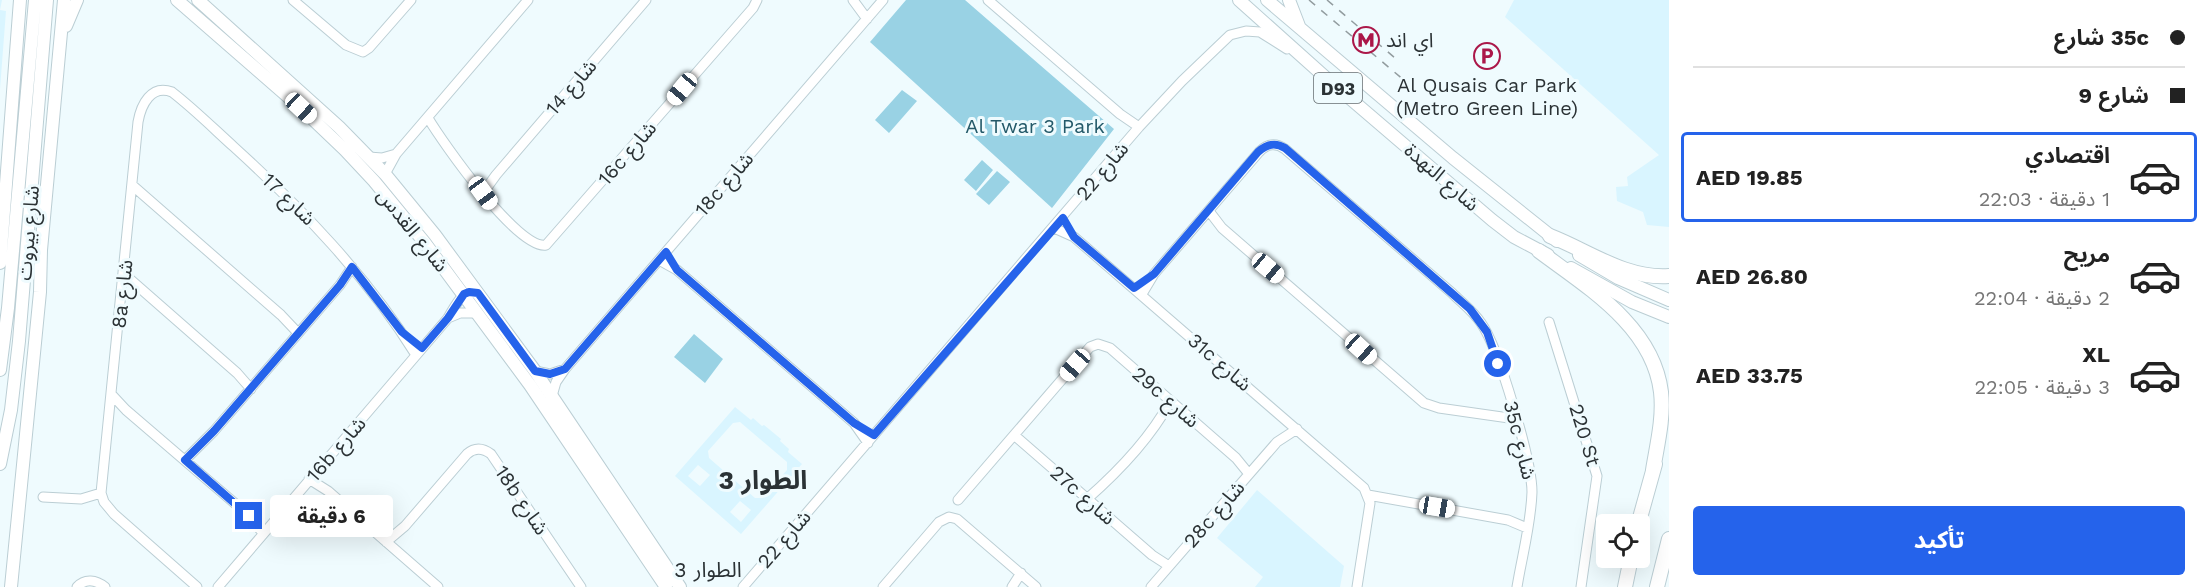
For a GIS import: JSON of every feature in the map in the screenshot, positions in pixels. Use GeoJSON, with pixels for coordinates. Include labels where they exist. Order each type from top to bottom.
{"type":"FeatureCollection","features":[{"type":"Feature","properties":{"kind":"highway"},"geometry":{"type":"LineString","coordinates":[[1550,236],[1625,271],[1646,276],[1669,276]]}},
{"type":"Feature","properties":{"kind":"highway"},"geometry":{"type":"LineString","coordinates":[[1539,250],[1596,293],[1621,316],[1647,351],[1661,392],[1653,470]]}},
{"type":"Feature","properties":{"kind":"highway"},"geometry":{"type":"LineString","coordinates":[[1641,514],[1669,418]]}},
{"type":"Feature","properties":{"kind":"highway"},"geometry":{"type":"LineString","coordinates":[[1657,587],[1669,539]]}},
{"type":"Feature","properties":{"kind":"highway"},"geometry":{"type":"LineString","coordinates":[[1625,587],[1629,568]]}},
{"type":"Feature","properties":{"kind":"main road"},"geometry":{"type":"LineString","coordinates":[[0,263],[21,0]]}},
{"type":"Feature","properties":{"kind":"main road","name":"شارع بيروت"},"geometry":{"type":"LineString","coordinates":[[0,370],[8,308],[34,0]]}},
{"type":"Feature","properties":{"kind":"main road","name":"شارع بيروت"},"geometry":{"type":"LineString","coordinates":[[0,464],[11,410],[19,341],[46,0]]}},
{"type":"Feature","properties":{"kind":"main road"},"geometry":{"type":"LineString","coordinates":[[58,0],[60,38]]}},
{"type":"Feature","properties":{"kind":"main road","name":"شارع بيروت"},"geometry":{"type":"LineString","coordinates":[[41,250],[64,0]]}},
{"type":"Feature","properties":{"kind":"main road"},"geometry":{"type":"LineString","coordinates":[[60,38],[77,0]]}},
{"type":"Feature","properties":{"kind":"main road","name":"شارع القدس"},"geometry":{"type":"LineString","coordinates":[[177,0],[301,108],[345,150],[425,243],[543,404],[666,587]]}},
{"type":"Feature","properties":{"kind":"main road","name":"شارع القدس"},"geometry":{"type":"LineString","coordinates":[[198,0],[333,122],[385,174],[478,293],[535,371],[680,587]]}},
{"type":"Feature","properties":{"kind":"main road","name":"شارع النهدة"},"geometry":{"type":"LineString","coordinates":[[1239,0],[1325,77],[1503,229],[1632,302],[1669,317]]}},
{"type":"Feature","properties":{"kind":"main road","name":"شارع النهدة"},"geometry":{"type":"LineString","coordinates":[[1267,0],[1453,158],[1550,236],[1611,273],[1669,300]]}},
{"type":"Feature","properties":{"kind":"main road"},"geometry":{"type":"LineString","coordinates":[[1288,0],[1299,28]]}},
{"type":"Feature","properties":{"kind":"main road"},"geometry":{"type":"LineString","coordinates":[[345,150],[354,153],[376,174],[385,174]]}},
{"type":"Feature","properties":{"kind":"main road"},"geometry":{"type":"LineString","coordinates":[[19,341],[30,310],[41,250]]}},
{"type":"Feature","properties":{"kind":"main road"},"geometry":{"type":"LineString","coordinates":[[11,587],[40,292],[41,250]]}},
{"type":"Feature","properties":{"kind":"street"},"geometry":{"type":"LineString","coordinates":[[293,0],[356,51],[367,51],[411,0]]}},
{"type":"Feature","properties":{"kind":"street"},"geometry":{"type":"LineString","coordinates":[[385,174],[396,154],[528,0]]}},
{"type":"Feature","properties":{"kind":"street","name":"شارع 14"},"geometry":{"type":"LineString","coordinates":[[481,189],[646,0]]}},
{"type":"Feature","properties":{"kind":"street","name":"16c شارع"},"geometry":{"type":"LineString","coordinates":[[481,189],[498,212],[528,240],[540,246],[549,243],[753,8],[757,0]]}},
{"type":"Feature","properties":{"kind":"street"},"geometry":{"type":"LineString","coordinates":[[854,0],[870,15]]}},
{"type":"Feature","properties":{"kind":"street","name":"18c شارع"},"geometry":{"type":"LineString","coordinates":[[552,396],[556,382],[565,369],[883,0]]}},
{"type":"Feature","properties":{"kind":"street"},"geometry":{"type":"LineString","coordinates":[[988,0],[1137,130]]}},
{"type":"Feature","properties":{"kind":"street","name":"شارع 22"},"geometry":{"type":"LineString","coordinates":[[743,587],[1137,130],[1224,40],[1230,35],[1246,31],[1267,35],[1325,77]]}},
{"type":"Feature","properties":{"kind":"street","name":"شارع 17"},"geometry":{"type":"LineString","coordinates":[[156,91],[167,90],[177,95],[285,193],[316,225],[419,351]]}},
{"type":"Feature","properties":{"kind":"street","name":"8a شارع"},"geometry":{"type":"LineString","coordinates":[[103,497],[139,115],[147,99],[156,91]]}},
{"type":"Feature","properties":{"kind":"street"},"geometry":{"type":"LineString","coordinates":[[425,121],[481,189]]}},
{"type":"Feature","properties":{"kind":"street","name":"35c شارع"},"geometry":{"type":"LineString","coordinates":[[1206,214],[1258,152],[1270,144],[1276,144],[1285,148],[1474,314],[1491,342],[1513,408],[1532,483],[1529,517],[1517,587]]}},
{"type":"Feature","properties":{"kind":"street"},"geometry":{"type":"LineString","coordinates":[[369,157],[382,158],[396,154]]}},
{"type":"Feature","properties":{"kind":"street"},"geometry":{"type":"LineString","coordinates":[[132,190],[148,200],[300,331]]}},
{"type":"Feature","properties":{"kind":"street"},"geometry":{"type":"LineString","coordinates":[[1138,291],[1206,214],[1424,403],[1439,408],[1516,419]]}},
{"type":"Feature","properties":{"kind":"street","name":"31c شارع"},"geometry":{"type":"LineString","coordinates":[[1063,218],[1074,237]]}},
{"type":"Feature","properties":{"kind":"street","name":"31c شارع"},"geometry":{"type":"LineString","coordinates":[[1054,228],[1074,237],[1138,291],[1297,429],[1367,495]]}},
{"type":"Feature","properties":{"kind":"street"},"geometry":{"type":"LineString","coordinates":[[666,252],[677,270]]}},
{"type":"Feature","properties":{"kind":"street"},"geometry":{"type":"LineString","coordinates":[[659,260],[677,270],[871,439]]}},
{"type":"Feature","properties":{"kind":"street"},"geometry":{"type":"LineString","coordinates":[[188,461],[354,270]]}},
{"type":"Feature","properties":{"kind":"street"},"geometry":{"type":"LineString","coordinates":[[123,279],[142,291],[253,386]]}},
{"type":"Feature","properties":{"kind":"street"},"geometry":{"type":"LineString","coordinates":[[464,294],[478,293]]}},
{"type":"Feature","properties":{"kind":"street","name":"16b شارع"},"geometry":{"type":"LineString","coordinates":[[213,587],[221,583],[448,318],[464,294]]}},
{"type":"Feature","properties":{"kind":"street"},"geometry":{"type":"LineString","coordinates":[[448,318],[460,313],[478,313]]}},
{"type":"Feature","properties":{"kind":"street","name":"220 St"},"geometry":{"type":"LineString","coordinates":[[1549,322],[1597,477],[1581,587]]}},
{"type":"Feature","properties":{"kind":"street","name":"29c شارع"},"geometry":{"type":"LineString","coordinates":[[1014,435],[1093,345],[1101,344],[1110,348],[1252,471]]}},
{"type":"Feature","properties":{"kind":"street"},"geometry":{"type":"LineString","coordinates":[[535,371],[550,374],[565,369]]}},
{"type":"Feature","properties":{"kind":"street"},"geometry":{"type":"LineString","coordinates":[[111,400],[188,461],[265,530]]}},
{"type":"Feature","properties":{"kind":"street"},"geometry":{"type":"LineString","coordinates":[[1090,501],[1174,405]]}},
{"type":"Feature","properties":{"kind":"street"},"geometry":{"type":"LineString","coordinates":[[1493,415],[1513,408]]}},
{"type":"Feature","properties":{"kind":"street","name":"28c شارع"},"geometry":{"type":"LineString","coordinates":[[1151,587],[1277,442],[1287,421]]}},
{"type":"Feature","properties":{"kind":"street","name":"28c شارع"},"geometry":{"type":"LineString","coordinates":[[1277,442],[1297,429]]}},
{"type":"Feature","properties":{"kind":"street"},"geometry":{"type":"LineString","coordinates":[[958,500],[1014,435]]}},
{"type":"Feature","properties":{"kind":"street","name":"27c شارع"},"geometry":{"type":"LineString","coordinates":[[1014,435],[1167,568]]}},
{"type":"Feature","properties":{"kind":"street","name":"18b شارع"},"geometry":{"type":"LineString","coordinates":[[390,545],[467,454],[476,449],[486,450],[491,454],[581,587]]}},
{"type":"Feature","properties":{"kind":"street"},"geometry":{"type":"LineString","coordinates":[[311,477],[438,587]]}},
{"type":"Feature","properties":{"kind":"street"},"geometry":{"type":"LineString","coordinates":[[1357,587],[1367,495],[1508,520],[1527,528]]}},
{"type":"Feature","properties":{"kind":"street"},"geometry":{"type":"LineString","coordinates":[[43,497],[87,502],[103,497],[114,514],[196,587]]}},
{"type":"Feature","properties":{"kind":"street"},"geometry":{"type":"LineString","coordinates":[[883,587],[939,522],[949,516],[957,519],[1036,587]]}},
{"type":"Feature","properties":{"kind":"street"},"geometry":{"type":"LineString","coordinates":[[1508,520],[1529,517]]}},
{"type":"Feature","properties":{"kind":"street"},"geometry":{"type":"LineString","coordinates":[[1012,587],[1024,576]]}},
{"type":"Feature","properties":{"kind":"street"},"geometry":{"type":"LineString","coordinates":[[1018,587],[1024,576]]}},
{"type":"Feature","properties":{"kind":"street"},"geometry":{"type":"LineString","coordinates":[[80,585],[94,581],[105,587]]}},
{"type":"Feature","properties":{"kind":"shaded area"},"geometry":{"type":"Polygon","coordinates":[[[1514,0],[1669,0],[1669,227],[1647,225],[1643,212],[1617,201],[1616,187],[1628,186],[1627,177],[1659,155],[1505,17],[1514,0]]]}},
{"type":"Feature","properties":{"kind":"shaded area"},"geometry":{"type":"Polygon","coordinates":[[[0,10],[6,11],[0,89],[0,10]]]}},
{"type":"Feature","properties":{"kind":"shaded area"},"geometry":{"type":"Polygon","coordinates":[[[735,407],[781,439],[780,441],[789,449],[788,452],[802,464],[741,534],[675,476],[735,407]],[[740,422],[733,423],[708,451],[709,458],[755,498],[762,498],[787,470],[787,462],[740,422]],[[698,465],[688,476],[700,486],[710,475],[698,465]],[[740,501],[730,512],[741,522],[751,510],[740,501]]]}},
{"type":"Feature","properties":{"kind":"shaded area"},"geometry":{"type":"Polygon","coordinates":[[[1257,490],[1344,566],[1340,587],[1255,587],[1263,577],[1217,538],[1257,490]]]}},
{"type":"Feature","properties":{"kind":"green space","name":"Al Twar 3 Park"},"geometry":{"type":"Polygon","coordinates":[[[906,0],[965,0],[1114,129],[1052,208],[870,42],[906,0]]]}},
{"type":"Feature","properties":{"kind":"green space"},"geometry":{"type":"Polygon","coordinates":[[[902,90],[917,101],[889,133],[875,120],[902,90]]]}},
{"type":"Feature","properties":{"kind":"green space"},"geometry":{"type":"Polygon","coordinates":[[[982,160],[993,170],[976,191],[964,180],[982,160]]]}},
{"type":"Feature","properties":{"kind":"green space"},"geometry":{"type":"Polygon","coordinates":[[[997,171],[1010,182],[989,205],[976,194],[997,171]]]}},
{"type":"Feature","properties":{"kind":"green space"},"geometry":{"type":"Polygon","coordinates":[[[694,334],[723,359],[705,383],[674,357],[694,334]]]}},
{"type":"Feature","properties":{"kind":"railway"},"geometry":{"type":"LineString","coordinates":[[1309,0],[1418,92]]}},
{"type":"Feature","properties":{"kind":"railway"},"geometry":{"type":"LineString","coordinates":[[1327,0],[1395,58]]}},
{"type":"Feature","properties":{"kind":"place","name":"اي اند"},"geometry":{"type":"Point","coordinates":[1366,40]}},
{"type":"Feature","properties":{"kind":"place","name":"Al Qusais Car Park (Metro Green Line)"},"geometry":{"type":"Point","coordinates":[1487,56]}},
{"type":"Feature","properties":{"kind":"district","name":"الطوار 3"},"geometry":{"type":"Point","coordinates":[763,480]}},
{"type":"Feature","properties":{"kind":"district","name":"الطوار 3"},"geometry":{"type":"Point","coordinates":[708,569]}},
{"type":"Feature","properties":{"kind":"route"},"geometry":{"type":"LineString","coordinates":[[249,516],[185,460],[202,445],[340,285],[352,267],[402,332],[422,348],[448,318],[464,294],[475,292],[535,371],[550,374],[565,369],[666,252],[677,270],[854,423],[874,435],[1063,218],[1074,237],[1134,288],[1154,274],[1258,152],[1270,144],[1285,148],[1470,309],[1487,332],[1498,364]]}}]}
